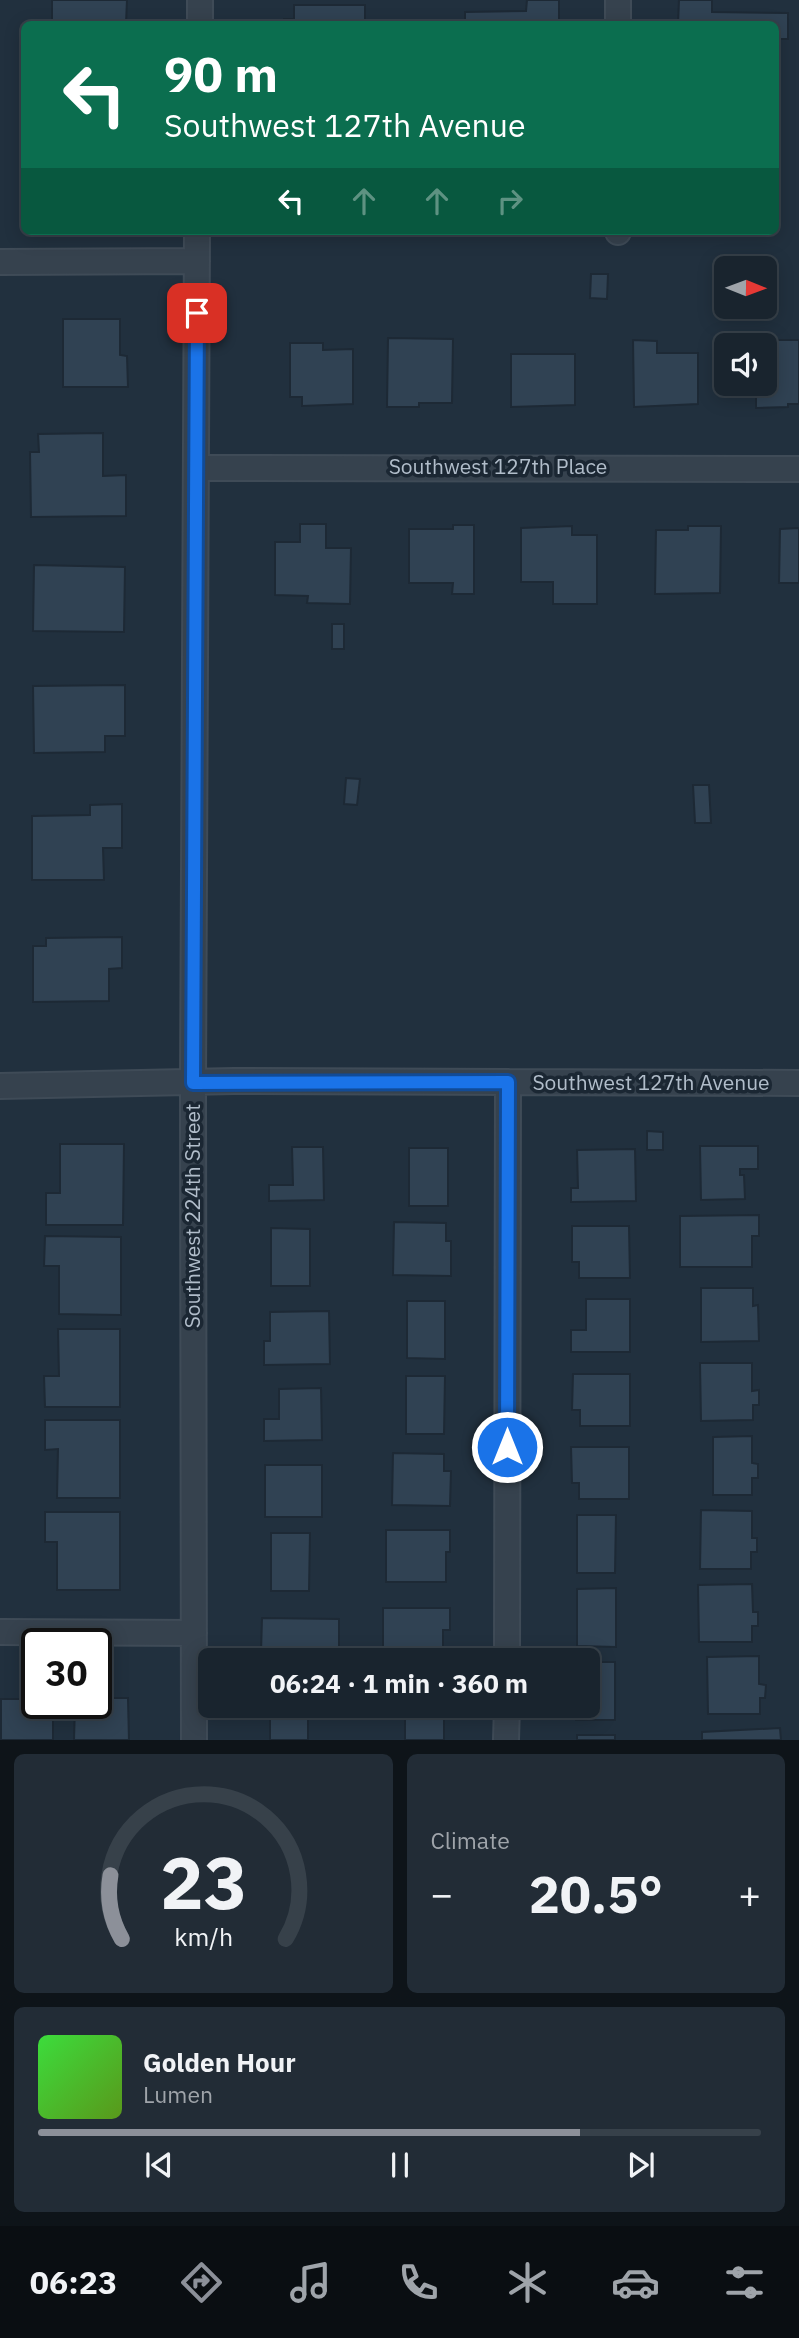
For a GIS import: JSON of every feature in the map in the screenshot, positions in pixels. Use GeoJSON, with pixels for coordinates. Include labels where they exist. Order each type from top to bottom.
{"type":"FeatureCollection","features":[{"type":"Feature","properties":{"kind":"street"},"geometry":{"type":"LineString","coordinates":[[200,0],[200,21]]}},
{"type":"Feature","properties":{"kind":"street"},"geometry":{"type":"LineString","coordinates":[[618,0],[618,21]]}},
{"type":"Feature","properties":{"kind":"street","name":"Southwest 224th Street"},"geometry":{"type":"LineString","coordinates":[[194,1740],[193,1083],[197,235]]}},
{"type":"Feature","properties":{"kind":"street"},"geometry":{"type":"LineString","coordinates":[[0,262],[197,261]]}},
{"type":"Feature","properties":{"kind":"street","name":"Southwest 127th Place"},"geometry":{"type":"LineString","coordinates":[[197,468],[799,469]]}},
{"type":"Feature","properties":{"kind":"street"},"geometry":{"type":"LineString","coordinates":[[507,1648],[508,1082]]}},
{"type":"Feature","properties":{"kind":"street","name":"Southwest 127th Avenue"},"geometry":{"type":"LineString","coordinates":[[0,1086],[193,1083],[799,1083]]}},
{"type":"Feature","properties":{"kind":"street"},"geometry":{"type":"LineString","coordinates":[[0,1632],[194,1633]]}},
{"type":"Feature","properties":{"kind":"street"},"geometry":{"type":"LineString","coordinates":[[506,1740],[507,1718]]}},
{"type":"Feature","properties":{"kind":"building"},"geometry":{"type":"Polygon","coordinates":[[[52,0],[127,0],[126,21],[52,21],[52,0]]]}},
{"type":"Feature","properties":{"kind":"building"},"geometry":{"type":"Polygon","coordinates":[[[527,0],[559,0],[559,21],[465,21],[465,12],[526,11],[527,0]]]}},
{"type":"Feature","properties":{"kind":"building"},"geometry":{"type":"Polygon","coordinates":[[[679,0],[712,0],[712,12],[788,13],[788,39],[779,39],[779,21],[678,21],[679,0]]]}},
{"type":"Feature","properties":{"kind":"building"},"geometry":{"type":"Polygon","coordinates":[[[294,5],[365,5],[365,21],[284,21],[294,19],[294,5]]]}},
{"type":"Feature","properties":{"kind":"building"},"geometry":{"type":"Polygon","coordinates":[[[591,274],[608,274],[607,299],[590,298],[591,274]]]}},
{"type":"Feature","properties":{"kind":"building"},"geometry":{"type":"Polygon","coordinates":[[[63,319],[120,319],[120,355],[127,356],[128,387],[63,387],[63,319]]]}},
{"type":"Feature","properties":{"kind":"building"},"geometry":{"type":"Polygon","coordinates":[[[388,338],[453,339],[452,403],[387,407],[388,338]]]}},
{"type":"Feature","properties":{"kind":"building"},"geometry":{"type":"Polygon","coordinates":[[[633,340],[657,341],[657,353],[698,353],[698,404],[634,407],[633,340]]]}},
{"type":"Feature","properties":{"kind":"building"},"geometry":{"type":"Polygon","coordinates":[[[777,340],[799,340],[799,404],[756,408],[756,396],[777,396],[777,340]]]}},
{"type":"Feature","properties":{"kind":"building"},"geometry":{"type":"Polygon","coordinates":[[[290,343],[323,343],[323,350],[353,349],[353,404],[302,406],[302,397],[290,397],[290,343]]]}},
{"type":"Feature","properties":{"kind":"building"},"geometry":{"type":"Polygon","coordinates":[[[511,354],[575,354],[575,405],[511,407],[511,354]]]}},
{"type":"Feature","properties":{"kind":"building"},"geometry":{"type":"Polygon","coordinates":[[[103,433],[103,476],[126,475],[126,516],[31,517],[30,452],[39,452],[38,434],[103,433]]]}},
{"type":"Feature","properties":{"kind":"building"},"geometry":{"type":"Polygon","coordinates":[[[300,524],[326,524],[326,548],[351,548],[350,604],[307,603],[308,596],[275,595],[275,542],[300,542],[300,524]]]}},
{"type":"Feature","properties":{"kind":"building"},"geometry":{"type":"Polygon","coordinates":[[[453,525],[474,525],[474,594],[452,594],[453,583],[409,583],[409,529],[453,529],[453,525]]]}},
{"type":"Feature","properties":{"kind":"building"},"geometry":{"type":"Polygon","coordinates":[[[572,526],[572,535],[597,535],[597,604],[553,604],[553,582],[521,582],[521,528],[572,526]]]}},
{"type":"Feature","properties":{"kind":"building"},"geometry":{"type":"Polygon","coordinates":[[[688,526],[721,526],[720,593],[655,594],[656,530],[688,530],[688,526]]]}},
{"type":"Feature","properties":{"kind":"building"},"geometry":{"type":"Polygon","coordinates":[[[799,528],[799,583],[779,583],[780,529],[799,528]]]}},
{"type":"Feature","properties":{"kind":"building"},"geometry":{"type":"Polygon","coordinates":[[[34,565],[125,567],[124,632],[33,631],[34,565]]]}},
{"type":"Feature","properties":{"kind":"building"},"geometry":{"type":"Polygon","coordinates":[[[332,624],[344,624],[344,649],[332,649],[332,624]]]}},
{"type":"Feature","properties":{"kind":"building"},"geometry":{"type":"Polygon","coordinates":[[[125,685],[125,736],[105,736],[105,752],[34,753],[33,686],[125,685]]]}},
{"type":"Feature","properties":{"kind":"building"},"geometry":{"type":"Polygon","coordinates":[[[346,778],[360,779],[357,805],[344,804],[346,778]]]}},
{"type":"Feature","properties":{"kind":"building"},"geometry":{"type":"Polygon","coordinates":[[[693,785],[709,785],[711,823],[695,823],[693,785]]]}},
{"type":"Feature","properties":{"kind":"building"},"geometry":{"type":"Polygon","coordinates":[[[122,804],[122,848],[103,848],[104,880],[32,880],[32,816],[90,815],[90,805],[122,804]]]}},
{"type":"Feature","properties":{"kind":"building"},"geometry":{"type":"Polygon","coordinates":[[[122,937],[122,968],[109,969],[109,1001],[33,1002],[33,946],[46,946],[46,938],[122,937]]]}},
{"type":"Feature","properties":{"kind":"building"},"geometry":{"type":"Polygon","coordinates":[[[647,1131],[663,1132],[663,1150],[647,1150],[647,1131]]]}},
{"type":"Feature","properties":{"kind":"building"},"geometry":{"type":"Polygon","coordinates":[[[60,1144],[124,1144],[123,1225],[46,1225],[46,1193],[60,1193],[60,1144]]]}},
{"type":"Feature","properties":{"kind":"building"},"geometry":{"type":"Polygon","coordinates":[[[700,1146],[758,1146],[758,1169],[740,1169],[740,1175],[744,1175],[745,1199],[701,1200],[700,1146]]]}},
{"type":"Feature","properties":{"kind":"building"},"geometry":{"type":"Polygon","coordinates":[[[292,1147],[323,1147],[324,1200],[269,1201],[269,1185],[293,1185],[292,1147]]]}},
{"type":"Feature","properties":{"kind":"building"},"geometry":{"type":"Polygon","coordinates":[[[409,1148],[448,1148],[448,1206],[409,1206],[409,1148]]]}},
{"type":"Feature","properties":{"kind":"building"},"geometry":{"type":"Polygon","coordinates":[[[635,1149],[636,1201],[571,1202],[571,1188],[578,1188],[577,1150],[635,1149]]]}},
{"type":"Feature","properties":{"kind":"building"},"geometry":{"type":"Polygon","coordinates":[[[759,1215],[759,1236],[752,1236],[752,1267],[680,1267],[680,1216],[759,1215]]]}},
{"type":"Feature","properties":{"kind":"building"},"geometry":{"type":"Polygon","coordinates":[[[394,1222],[446,1223],[446,1241],[451,1241],[451,1276],[393,1275],[394,1222]]]}},
{"type":"Feature","properties":{"kind":"building"},"geometry":{"type":"Polygon","coordinates":[[[572,1226],[629,1226],[630,1278],[579,1278],[579,1262],[572,1262],[572,1226]]]}},
{"type":"Feature","properties":{"kind":"building"},"geometry":{"type":"Polygon","coordinates":[[[271,1228],[310,1229],[310,1286],[271,1286],[271,1228]]]}},
{"type":"Feature","properties":{"kind":"building"},"geometry":{"type":"Polygon","coordinates":[[[45,1236],[121,1237],[121,1315],[59,1314],[59,1266],[44,1266],[45,1236]]]}},
{"type":"Feature","properties":{"kind":"building"},"geometry":{"type":"Polygon","coordinates":[[[701,1288],[753,1288],[753,1306],[758,1305],[759,1341],[701,1342],[701,1288]]]}},
{"type":"Feature","properties":{"kind":"building"},"geometry":{"type":"Polygon","coordinates":[[[586,1299],[630,1299],[630,1352],[571,1352],[571,1330],[586,1330],[586,1299]]]}},
{"type":"Feature","properties":{"kind":"building"},"geometry":{"type":"Polygon","coordinates":[[[407,1301],[445,1301],[445,1359],[407,1358],[407,1301]]]}},
{"type":"Feature","properties":{"kind":"building"},"geometry":{"type":"Polygon","coordinates":[[[329,1311],[330,1364],[264,1365],[264,1341],[270,1341],[270,1312],[329,1311]]]}},
{"type":"Feature","properties":{"kind":"building"},"geometry":{"type":"Polygon","coordinates":[[[58,1329],[120,1329],[120,1407],[45,1407],[44,1376],[59,1376],[58,1329]]]}},
{"type":"Feature","properties":{"kind":"building"},"geometry":{"type":"Polygon","coordinates":[[[700,1363],[752,1363],[752,1391],[759,1390],[759,1405],[753,1405],[753,1420],[701,1421],[700,1363]]]}},
{"type":"Feature","properties":{"kind":"building"},"geometry":{"type":"Polygon","coordinates":[[[573,1374],[630,1374],[630,1426],[580,1426],[580,1410],[572,1410],[573,1374]]]}},
{"type":"Feature","properties":{"kind":"building"},"geometry":{"type":"Polygon","coordinates":[[[406,1376],[445,1376],[444,1434],[406,1434],[406,1376]]]}},
{"type":"Feature","properties":{"kind":"building"},"geometry":{"type":"Polygon","coordinates":[[[321,1388],[322,1440],[264,1441],[264,1419],[279,1419],[279,1389],[321,1388]]]}},
{"type":"Feature","properties":{"kind":"building"},"geometry":{"type":"Polygon","coordinates":[[[45,1420],[120,1420],[120,1498],[57,1498],[58,1449],[45,1450],[45,1420]]]}},
{"type":"Feature","properties":{"kind":"building"},"geometry":{"type":"Polygon","coordinates":[[[752,1436],[752,1463],[758,1464],[758,1478],[752,1478],[752,1495],[713,1495],[713,1437],[752,1436]]]}},
{"type":"Feature","properties":{"kind":"building"},"geometry":{"type":"Polygon","coordinates":[[[571,1447],[629,1447],[629,1499],[579,1499],[579,1483],[572,1483],[571,1447]]]}},
{"type":"Feature","properties":{"kind":"building"},"geometry":{"type":"Polygon","coordinates":[[[393,1453],[444,1454],[444,1471],[451,1471],[450,1506],[392,1505],[393,1453]]]}},
{"type":"Feature","properties":{"kind":"building"},"geometry":{"type":"Polygon","coordinates":[[[265,1465],[322,1465],[322,1517],[265,1517],[265,1465]]]}},
{"type":"Feature","properties":{"kind":"building"},"geometry":{"type":"Polygon","coordinates":[[[701,1510],[752,1511],[752,1538],[757,1538],[757,1552],[751,1552],[751,1569],[700,1569],[701,1510]]]}},
{"type":"Feature","properties":{"kind":"building"},"geometry":{"type":"Polygon","coordinates":[[[45,1512],[120,1512],[120,1590],[57,1590],[57,1542],[45,1542],[45,1512]]]}},
{"type":"Feature","properties":{"kind":"building"},"geometry":{"type":"Polygon","coordinates":[[[577,1515],[616,1515],[615,1573],[577,1573],[577,1515]]]}},
{"type":"Feature","properties":{"kind":"building"},"geometry":{"type":"Polygon","coordinates":[[[386,1530],[450,1530],[450,1552],[446,1552],[446,1582],[386,1582],[386,1530]]]}},
{"type":"Feature","properties":{"kind":"building"},"geometry":{"type":"Polygon","coordinates":[[[271,1533],[310,1533],[309,1591],[271,1591],[271,1533]]]}},
{"type":"Feature","properties":{"kind":"building"},"geometry":{"type":"Polygon","coordinates":[[[752,1584],[753,1612],[758,1612],[758,1626],[752,1626],[752,1642],[699,1642],[698,1585],[752,1584]]]}},
{"type":"Feature","properties":{"kind":"building"},"geometry":{"type":"Polygon","coordinates":[[[616,1588],[616,1647],[577,1646],[577,1589],[616,1588]]]}},
{"type":"Feature","properties":{"kind":"building"},"geometry":{"type":"Polygon","coordinates":[[[383,1608],[450,1608],[450,1630],[443,1630],[443,1648],[383,1648],[383,1608]]]}},
{"type":"Feature","properties":{"kind":"building"},"geometry":{"type":"Polygon","coordinates":[[[262,1618],[339,1619],[339,1648],[261,1648],[262,1618]]]}},
{"type":"Feature","properties":{"kind":"building"},"geometry":{"type":"Polygon","coordinates":[[[759,1656],[759,1684],[766,1685],[765,1698],[760,1698],[760,1714],[708,1714],[707,1657],[759,1656]]]}},
{"type":"Feature","properties":{"kind":"building"},"geometry":{"type":"Polygon","coordinates":[[[600,1662],[615,1662],[615,1720],[576,1720],[600,1718],[600,1662]]]}},
{"type":"Feature","properties":{"kind":"building"},"geometry":{"type":"Polygon","coordinates":[[[112,1698],[128,1698],[129,1740],[74,1740],[75,1719],[112,1719],[112,1698]]]}},
{"type":"Feature","properties":{"kind":"building"},"geometry":{"type":"Polygon","coordinates":[[[1,1699],[21,1699],[21,1719],[53,1719],[53,1740],[1,1740],[1,1699]]]}},
{"type":"Feature","properties":{"kind":"building"},"geometry":{"type":"Polygon","coordinates":[[[270,1718],[308,1718],[308,1740],[270,1740],[270,1718]]]}},
{"type":"Feature","properties":{"kind":"building"},"geometry":{"type":"Polygon","coordinates":[[[405,1718],[444,1718],[444,1740],[405,1740],[405,1718]]]}},
{"type":"Feature","properties":{"kind":"building"},"geometry":{"type":"Polygon","coordinates":[[[780,1728],[781,1740],[702,1740],[702,1732],[780,1728]]]}},
{"type":"Feature","properties":{"kind":"building"},"geometry":{"type":"Polygon","coordinates":[[[577,1735],[615,1735],[615,1740],[577,1740],[577,1735]]]}},
{"type":"Feature","properties":{"kind":"route"},"geometry":{"type":"LineString","coordinates":[[197,313],[193,1083],[508,1082],[507,1447]]}}]}
